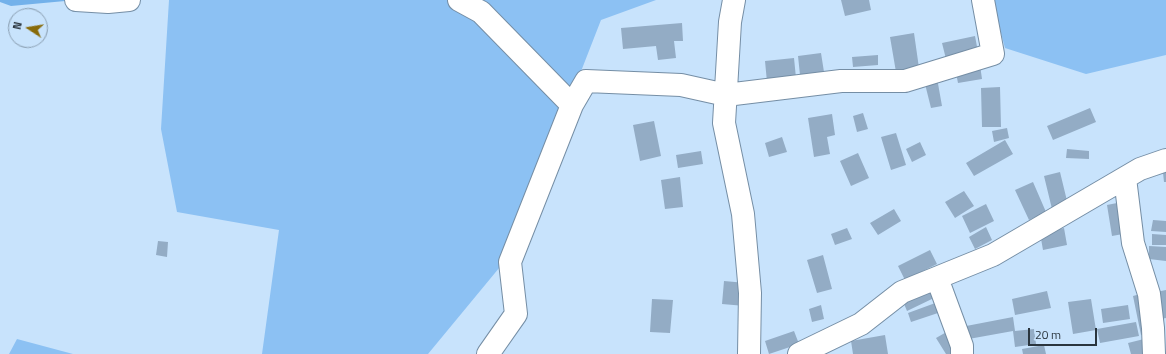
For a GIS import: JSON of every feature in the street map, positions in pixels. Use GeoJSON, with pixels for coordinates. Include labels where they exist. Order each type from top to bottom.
{"type":"FeatureCollection","features":[{"type":"Feature","properties":{"kind":"street"},"geometry":{"type":"LineString","coordinates":[[76,0],[108,2],[129,0]]}},
{"type":"Feature","properties":{"kind":"street"},"geometry":{"type":"LineString","coordinates":[[459,0],[482,12],[572,105]]}},
{"type":"Feature","properties":{"kind":"street"},"geometry":{"type":"LineString","coordinates":[[734,0],[730,22],[724,123],[743,214],[750,293],[750,354]]}},
{"type":"Feature","properties":{"kind":"street"},"geometry":{"type":"LineString","coordinates":[[488,354],[516,314],[510,262],[572,105],[586,81],[681,85],[726,94],[841,81],[905,81],[993,54],[983,0]]}},
{"type":"Feature","properties":{"kind":"street"},"geometry":{"type":"LineString","coordinates":[[799,354],[861,324],[902,292],[993,255],[1140,169],[1166,160]]}},
{"type":"Feature","properties":{"kind":"street"},"geometry":{"type":"LineString","coordinates":[[1125,178],[1133,243],[1149,294],[1154,354]]}},
{"type":"Feature","properties":{"kind":"street"},"geometry":{"type":"LineString","coordinates":[[937,278],[962,346],[962,354]]}},
{"type":"Feature","properties":{"kind":"shaded area"},"geometry":{"type":"Polygon","coordinates":[[[0,0],[76,0],[11,6],[0,2],[0,0]]]}},
{"type":"Feature","properties":{"kind":"shaded area"},"geometry":{"type":"Polygon","coordinates":[[[169,0],[656,0],[601,20],[509,256],[428,354],[262,354],[279,230],[177,212],[161,129],[169,0]]]}},
{"type":"Feature","properties":{"kind":"shaded area"},"geometry":{"type":"Polygon","coordinates":[[[992,0],[1166,0],[1166,55],[1086,74],[1005,48],[992,0]]]}},
{"type":"Feature","properties":{"kind":"shaded area"},"geometry":{"type":"Polygon","coordinates":[[[17,339],[73,354],[9,354],[17,339]]]}},
{"type":"Feature","properties":{"kind":"building"},"geometry":{"type":"Polygon","coordinates":[[[841,0],[869,0],[871,10],[845,16],[841,0]]]}},
{"type":"Feature","properties":{"kind":"building"},"geometry":{"type":"Polygon","coordinates":[[[682,23],[683,41],[674,41],[676,58],[658,60],[656,46],[623,49],[621,28],[682,23]]]}},
{"type":"Feature","properties":{"kind":"building"},"geometry":{"type":"Polygon","coordinates":[[[914,33],[919,68],[896,72],[890,37],[914,33]]]}},
{"type":"Feature","properties":{"kind":"building"},"geometry":{"type":"Polygon","coordinates":[[[975,36],[978,52],[946,59],[942,43],[975,36]]]}},
{"type":"Feature","properties":{"kind":"building"},"geometry":{"type":"Polygon","coordinates":[[[821,53],[824,72],[800,75],[798,56],[821,53]]]}},
{"type":"Feature","properties":{"kind":"building"},"geometry":{"type":"Polygon","coordinates":[[[878,55],[878,65],[853,67],[852,57],[878,55]]]}},
{"type":"Feature","properties":{"kind":"building"},"geometry":{"type":"Polygon","coordinates":[[[794,58],[796,78],[767,82],[765,61],[794,58]]]}},
{"type":"Feature","properties":{"kind":"building"},"geometry":{"type":"Polygon","coordinates":[[[980,65],[982,79],[958,83],[955,68],[980,65]]]}},
{"type":"Feature","properties":{"kind":"building"},"geometry":{"type":"Polygon","coordinates":[[[937,78],[942,106],[931,108],[924,80],[937,78]]]}},
{"type":"Feature","properties":{"kind":"building"},"geometry":{"type":"Polygon","coordinates":[[[1000,87],[1001,127],[982,127],[981,88],[1000,87]]]}},
{"type":"Feature","properties":{"kind":"building"},"geometry":{"type":"Polygon","coordinates":[[[1090,108],[1096,122],[1053,140],[1047,126],[1090,108]]]}},
{"type":"Feature","properties":{"kind":"building"},"geometry":{"type":"Polygon","coordinates":[[[863,113],[868,129],[857,132],[853,116],[863,113]]]}},
{"type":"Feature","properties":{"kind":"building"},"geometry":{"type":"Polygon","coordinates":[[[832,114],[835,135],[827,137],[830,154],[814,157],[808,118],[832,114]]]}},
{"type":"Feature","properties":{"kind":"building"},"geometry":{"type":"Polygon","coordinates":[[[654,121],[661,156],[640,161],[633,125],[654,121]]]}},
{"type":"Feature","properties":{"kind":"building"},"geometry":{"type":"Polygon","coordinates":[[[1007,128],[1009,138],[994,142],[992,131],[1007,128]]]}},
{"type":"Feature","properties":{"kind":"building"},"geometry":{"type":"Polygon","coordinates":[[[896,133],[906,165],[891,170],[881,137],[896,133]]]}},
{"type":"Feature","properties":{"kind":"building"},"geometry":{"type":"Polygon","coordinates":[[[782,137],[787,152],[769,157],[765,143],[782,137]]]}},
{"type":"Feature","properties":{"kind":"building"},"geometry":{"type":"Polygon","coordinates":[[[1005,140],[1013,154],[974,176],[966,163],[1005,140]]]}},
{"type":"Feature","properties":{"kind":"building"},"geometry":{"type":"Polygon","coordinates":[[[920,142],[926,155],[912,162],[906,149],[920,142]]]}},
{"type":"Feature","properties":{"kind":"building"},"geometry":{"type":"Polygon","coordinates":[[[1067,149],[1089,151],[1089,159],[1066,158],[1067,149]]]}},
{"type":"Feature","properties":{"kind":"building"},"geometry":{"type":"Polygon","coordinates":[[[701,151],[703,164],[678,168],[676,155],[701,151]]]}},
{"type":"Feature","properties":{"kind":"building"},"geometry":{"type":"Polygon","coordinates":[[[858,153],[869,178],[851,186],[840,161],[858,153]]]}},
{"type":"Feature","properties":{"kind":"building"},"geometry":{"type":"Polygon","coordinates":[[[1162,163],[1166,163],[1166,182],[1164,182],[1162,163]]]}},
{"type":"Feature","properties":{"kind":"building"},"geometry":{"type":"Polygon","coordinates":[[[1060,172],[1068,205],[1052,209],[1044,176],[1060,172]]]}},
{"type":"Feature","properties":{"kind":"building"},"geometry":{"type":"Polygon","coordinates":[[[680,177],[683,207],[665,209],[661,180],[680,177]]]}},
{"type":"Feature","properties":{"kind":"building"},"geometry":{"type":"Polygon","coordinates":[[[1033,182],[1046,212],[1029,220],[1015,190],[1033,182]]]}},
{"type":"Feature","properties":{"kind":"building"},"geometry":{"type":"Polygon","coordinates":[[[964,191],[974,206],[955,218],[945,202],[964,191]]]}},
{"type":"Feature","properties":{"kind":"building"},"geometry":{"type":"Polygon","coordinates":[[[1117,203],[1123,234],[1112,236],[1107,205],[1117,203]]]}},
{"type":"Feature","properties":{"kind":"building"},"geometry":{"type":"Polygon","coordinates":[[[986,204],[994,221],[970,233],[962,216],[986,204]]]}},
{"type":"Feature","properties":{"kind":"building"},"geometry":{"type":"Polygon","coordinates":[[[894,209],[901,221],[878,235],[870,223],[894,209]]]}},
{"type":"Feature","properties":{"kind":"building"},"geometry":{"type":"Polygon","coordinates":[[[1153,220],[1166,221],[1166,232],[1151,231],[1153,220]]]}},
{"type":"Feature","properties":{"kind":"building"},"geometry":{"type":"Polygon","coordinates":[[[986,227],[992,240],[975,249],[969,237],[986,227]]]}},
{"type":"Feature","properties":{"kind":"building"},"geometry":{"type":"Polygon","coordinates":[[[847,228],[852,239],[835,245],[831,234],[847,228]]]}},
{"type":"Feature","properties":{"kind":"building"},"geometry":{"type":"Polygon","coordinates":[[[1064,228],[1067,245],[1043,250],[1040,233],[1064,228]]]}},
{"type":"Feature","properties":{"kind":"building"},"geometry":{"type":"Polygon","coordinates":[[[1152,234],[1166,235],[1166,245],[1152,245],[1152,234]]]}},
{"type":"Feature","properties":{"kind":"building"},"geometry":{"type":"Polygon","coordinates":[[[158,241],[168,242],[167,257],[156,255],[158,241]]]}},
{"type":"Feature","properties":{"kind":"building"},"geometry":{"type":"Polygon","coordinates":[[[1149,246],[1166,247],[1166,261],[1149,259],[1149,246]]]}},
{"type":"Feature","properties":{"kind":"building"},"geometry":{"type":"Polygon","coordinates":[[[930,250],[937,264],[905,280],[898,266],[930,250]]]}},
{"type":"Feature","properties":{"kind":"building"},"geometry":{"type":"Polygon","coordinates":[[[823,255],[832,289],[817,293],[807,260],[823,255]]]}},
{"type":"Feature","properties":{"kind":"building"},"geometry":{"type":"Polygon","coordinates":[[[724,281],[746,283],[745,306],[722,304],[724,281]]]}},
{"type":"Feature","properties":{"kind":"building"},"geometry":{"type":"Polygon","coordinates":[[[931,285],[936,297],[907,311],[902,299],[931,285]]]}},
{"type":"Feature","properties":{"kind":"building"},"geometry":{"type":"Polygon","coordinates":[[[1166,290],[1166,318],[1161,319],[1156,292],[1166,290]]]}},
{"type":"Feature","properties":{"kind":"building"},"geometry":{"type":"Polygon","coordinates":[[[1047,291],[1051,308],[1015,315],[1012,299],[1047,291]]]}},
{"type":"Feature","properties":{"kind":"building"},"geometry":{"type":"Polygon","coordinates":[[[1144,293],[1152,332],[1141,335],[1133,296],[1144,293]]]}},
{"type":"Feature","properties":{"kind":"building"},"geometry":{"type":"Polygon","coordinates":[[[652,299],[673,300],[670,333],[650,332],[652,299]]]}},
{"type":"Feature","properties":{"kind":"building"},"geometry":{"type":"Polygon","coordinates":[[[1091,299],[1096,330],[1073,334],[1068,302],[1091,299]]]}},
{"type":"Feature","properties":{"kind":"building"},"geometry":{"type":"Polygon","coordinates":[[[938,302],[941,312],[911,322],[908,313],[938,302]]]}},
{"type":"Feature","properties":{"kind":"building"},"geometry":{"type":"Polygon","coordinates":[[[821,305],[824,319],[812,322],[809,309],[821,305]]]}},
{"type":"Feature","properties":{"kind":"building"},"geometry":{"type":"Polygon","coordinates":[[[1128,305],[1130,319],[1103,323],[1101,309],[1128,305]]]}},
{"type":"Feature","properties":{"kind":"building"},"geometry":{"type":"Polygon","coordinates":[[[1013,317],[1015,331],[1034,329],[1036,344],[1015,347],[1013,331],[963,340],[961,327],[1013,317]]]}},
{"type":"Feature","properties":{"kind":"building"},"geometry":{"type":"Polygon","coordinates":[[[1136,322],[1139,336],[1100,343],[1097,329],[1136,322]]]}},
{"type":"Feature","properties":{"kind":"building"},"geometry":{"type":"Polygon","coordinates":[[[950,330],[952,354],[946,354],[936,338],[950,330]]]}},
{"type":"Feature","properties":{"kind":"building"},"geometry":{"type":"Polygon","coordinates":[[[794,331],[799,344],[769,354],[765,341],[794,331]]]}},
{"type":"Feature","properties":{"kind":"building"},"geometry":{"type":"Polygon","coordinates":[[[885,335],[888,354],[853,354],[851,341],[885,335]]]}},
{"type":"Feature","properties":{"kind":"building"},"geometry":{"type":"Polygon","coordinates":[[[1144,339],[1147,354],[1131,354],[1128,343],[1144,339]]]}},
{"type":"Feature","properties":{"kind":"building"},"geometry":{"type":"Polygon","coordinates":[[[1044,345],[1046,354],[1023,354],[1022,349],[1044,345]]]}}]}
